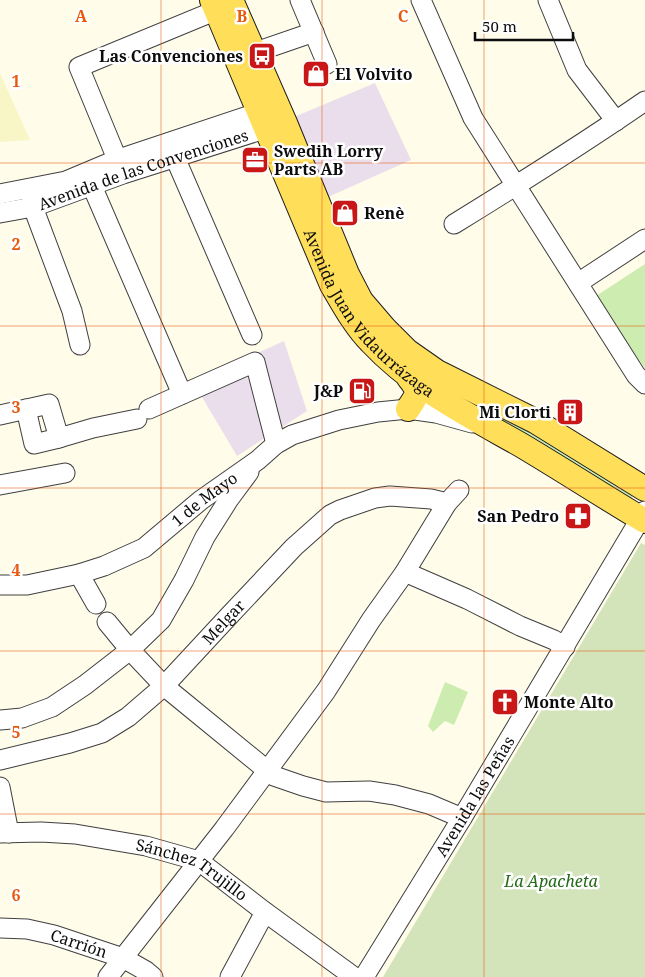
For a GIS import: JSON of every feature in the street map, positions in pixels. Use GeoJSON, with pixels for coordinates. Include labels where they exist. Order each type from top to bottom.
{"type":"FeatureCollection","features":[{"type":"Feature","properties":{"kind":"main road","name":"Avenida Juan Vidaurrázaga"},"geometry":{"type":"LineString","coordinates":[[223,3],[254,53],[272,118],[332,285],[347,311],[369,341],[396,367],[434,394],[644,517]]}},
{"type":"Feature","properties":{"kind":"main road","name":"Avenida Juan Vidaurrázaga"},"geometry":{"type":"LineString","coordinates":[[223,3],[272,118],[347,274],[361,301],[385,329],[408,351],[437,372],[535,421],[645,489]]}},
{"type":"Feature","properties":{"kind":"main road"},"geometry":{"type":"LineString","coordinates":[[408,409],[417,392],[417,387],[410,378]]}},
{"type":"Feature","properties":{"kind":"street"},"geometry":{"type":"LineString","coordinates":[[300,0],[328,64]]}},
{"type":"Feature","properties":{"kind":"street"},"geometry":{"type":"LineString","coordinates":[[421,0],[473,118],[636,375],[645,384]]}},
{"type":"Feature","properties":{"kind":"street"},"geometry":{"type":"LineString","coordinates":[[548,0],[577,70],[616,121]]}},
{"type":"Feature","properties":{"kind":"street"},"geometry":{"type":"LineString","coordinates":[[120,167],[79,67],[223,3]]}},
{"type":"Feature","properties":{"kind":"street"},"geometry":{"type":"LineString","coordinates":[[254,53],[314,32]]}},
{"type":"Feature","properties":{"kind":"street"},"geometry":{"type":"LineString","coordinates":[[454,224],[516,186],[645,101]]}},
{"type":"Feature","properties":{"kind":"street","name":"Avenida de las Convenciones"},"geometry":{"type":"LineString","coordinates":[[0,194],[66,181],[120,167],[272,118]]}},
{"type":"Feature","properties":{"kind":"street"},"geometry":{"type":"LineString","coordinates":[[172,150],[252,335]]}},
{"type":"Feature","properties":{"kind":"street","name":"Avenida de las Convenciones"},"geometry":{"type":"LineString","coordinates":[[0,213],[33,207],[92,186],[120,167]]}},
{"type":"Feature","properties":{"kind":"street"},"geometry":{"type":"LineString","coordinates":[[92,186],[182,394]]}},
{"type":"Feature","properties":{"kind":"street"},"geometry":{"type":"LineString","coordinates":[[30,188],[33,207],[72,312],[80,345]]}},
{"type":"Feature","properties":{"kind":"street"},"geometry":{"type":"LineString","coordinates":[[578,283],[645,239]]}},
{"type":"Feature","properties":{"kind":"street"},"geometry":{"type":"LineString","coordinates":[[26,409],[34,444],[143,414],[182,394],[255,362],[276,444]]}},
{"type":"Feature","properties":{"kind":"street","name":"1 de Mayo"},"geometry":{"type":"LineString","coordinates":[[408,409],[441,388],[469,388]]}},
{"type":"Feature","properties":{"kind":"street"},"geometry":{"type":"LineString","coordinates":[[0,415],[49,404],[59,438]]}},
{"type":"Feature","properties":{"kind":"street","name":"1 de Mayo"},"geometry":{"type":"LineString","coordinates":[[0,585],[27,585],[79,574],[104,566],[144,548],[201,500],[258,460],[276,444],[292,435],[339,420],[378,412],[408,409],[436,413],[486,426]]}},
{"type":"Feature","properties":{"kind":"street"},"geometry":{"type":"LineString","coordinates":[[0,720],[22,718],[52,707],[85,686],[130,650],[161,620],[184,580],[205,537],[229,499],[258,460]]}},
{"type":"Feature","properties":{"kind":"street"},"geometry":{"type":"LineString","coordinates":[[0,485],[65,473]]}},
{"type":"Feature","properties":{"kind":"street","name":"Melgar"},"geometry":{"type":"LineString","coordinates":[[0,760],[70,744],[102,733],[128,717],[164,686],[294,547],[330,515],[375,498],[390,496],[431,499],[453,496],[405,572]]}},
{"type":"Feature","properties":{"kind":"street","name":"Avenida las Peñas"},"geometry":{"type":"LineString","coordinates":[[364,977],[644,517]]}},
{"type":"Feature","properties":{"kind":"street"},"geometry":{"type":"LineString","coordinates":[[108,977],[199,861],[326,691],[371,620],[405,572],[467,599],[565,647]]}},
{"type":"Feature","properties":{"kind":"street"},"geometry":{"type":"LineString","coordinates":[[79,574],[96,604]]}},
{"type":"Feature","properties":{"kind":"street"},"geometry":{"type":"LineString","coordinates":[[107,622],[164,686],[274,776],[326,792],[369,791],[395,795],[429,804],[462,818]]}},
{"type":"Feature","properties":{"kind":"street"},"geometry":{"type":"LineString","coordinates":[[0,787],[4,833]]}},
{"type":"Feature","properties":{"kind":"street","name":"Sánchez Trujillo"},"geometry":{"type":"LineString","coordinates":[[4,833],[41,832],[76,834],[146,846],[199,861],[264,912],[354,977]]}},
{"type":"Feature","properties":{"kind":"street"},"geometry":{"type":"LineString","coordinates":[[230,977],[264,912]]}},
{"type":"Feature","properties":{"kind":"street","name":"Carrión"},"geometry":{"type":"LineString","coordinates":[[0,928],[27,929],[54,935],[124,958],[153,977]]}},
{"type":"Feature","properties":{"kind":"shaded area"},"geometry":{"type":"Polygon","coordinates":[[[0,73],[30,140],[0,142],[0,73]]]}},
{"type":"Feature","properties":{"kind":"shaded area"},"geometry":{"type":"Polygon","coordinates":[[[375,83],[411,160],[328,197],[294,117],[375,83]]]}},
{"type":"Feature","properties":{"kind":"shaded area"},"geometry":{"type":"Polygon","coordinates":[[[284,341],[307,411],[237,456],[193,382],[284,341]]]}},
{"type":"Feature","properties":{"kind":"green space"},"geometry":{"type":"Polygon","coordinates":[[[645,264],[645,368],[596,296],[645,264]]]}},
{"type":"Feature","properties":{"kind":"green space"},"geometry":{"type":"Polygon","coordinates":[[[493,405],[636,490],[630,501],[487,416],[493,405]]]}},
{"type":"Feature","properties":{"kind":"green space","name":"La Apacheta"},"geometry":{"type":"Polygon","coordinates":[[[641,543],[645,545],[645,977],[383,977],[641,543]]]}},
{"type":"Feature","properties":{"kind":"green space"},"geometry":{"type":"Polygon","coordinates":[[[445,682],[468,692],[454,725],[445,721],[433,732],[428,726],[445,682]]]}},
{"type":"Feature","properties":{"kind":"place","name":"Las Convenciones"},"geometry":{"type":"Point","coordinates":[262,56]}},
{"type":"Feature","properties":{"kind":"place","name":"El Volvito"},"geometry":{"type":"Point","coordinates":[316,74]}},
{"type":"Feature","properties":{"kind":"place","name":"Swedih Lorry Parts AB"},"geometry":{"type":"Point","coordinates":[255,160]}},
{"type":"Feature","properties":{"kind":"place","name":"Renè"},"geometry":{"type":"Point","coordinates":[345,213]}},
{"type":"Feature","properties":{"kind":"place","name":"J&P"},"geometry":{"type":"Point","coordinates":[362,391]}},
{"type":"Feature","properties":{"kind":"place","name":"Mi Clorti"},"geometry":{"type":"Point","coordinates":[570,412]}},
{"type":"Feature","properties":{"kind":"place","name":"San Pedro"},"geometry":{"type":"Point","coordinates":[578,516]}},
{"type":"Feature","properties":{"kind":"place","name":"Monte Alto"},"geometry":{"type":"Point","coordinates":[505,702]}}]}
